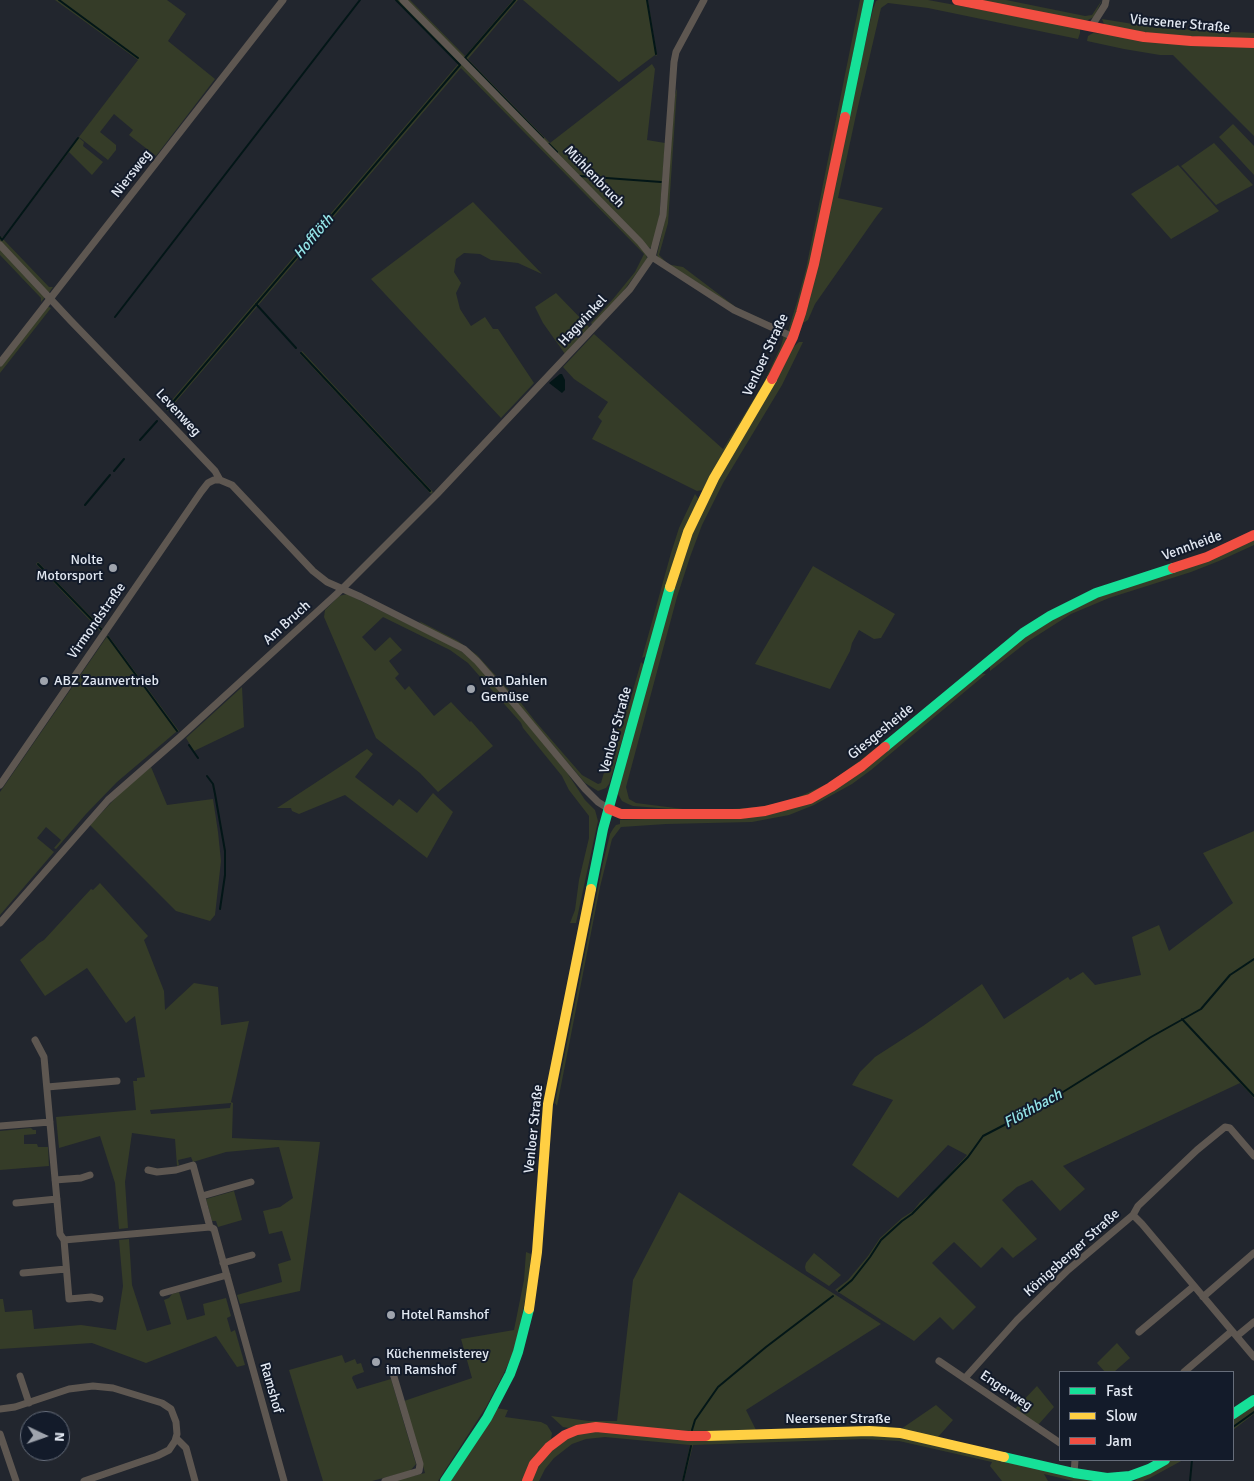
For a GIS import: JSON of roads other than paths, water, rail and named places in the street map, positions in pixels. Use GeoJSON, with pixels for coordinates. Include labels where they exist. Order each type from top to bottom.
{"type":"FeatureCollection","features":[{"type":"Feature","properties":{"kind":"main road","name":"Venloer Straße"},"geometry":{"type":"LineString","coordinates":[[445,1481],[487,1418],[510,1374],[518,1352],[528,1315],[537,1252],[548,1104],[600,841],[670,584],[688,532],[711,485],[768,387],[793,337],[802,312],[814,264],[869,0]]}},
{"type":"Feature","properties":{"kind":"main road","name":"Viersener Straße"},"geometry":{"type":"LineString","coordinates":[[957,0],[1140,36],[1254,43]]}},
{"type":"Feature","properties":{"kind":"main road","name":"Vennheide"},"geometry":{"type":"LineString","coordinates":[[1139,579],[1207,557],[1254,535]]}},
{"type":"Feature","properties":{"kind":"main road","name":"Giesgesheide"},"geometry":{"type":"LineString","coordinates":[[609,809],[622,814],[740,814],[765,811],[810,798],[831,787],[862,766],[1023,633],[1066,607],[1096,593],[1139,579]]}},
{"type":"Feature","properties":{"kind":"main road"},"geometry":{"type":"LineString","coordinates":[[1234,1413],[1254,1400]]}},
{"type":"Feature","properties":{"kind":"main road","name":"Neersener Straße"},"geometry":{"type":"LineString","coordinates":[[527,1481],[534,1464],[549,1447],[565,1435],[596,1426],[688,1436],[869,1431],[900,1433],[1107,1478],[1128,1479],[1163,1461]]}},
{"type":"Feature","properties":{"kind":"street","name":"Niersweg"},"geometry":{"type":"LineString","coordinates":[[0,363],[283,0]]}},
{"type":"Feature","properties":{"kind":"street","name":"Mühlenbruch"},"geometry":{"type":"LineString","coordinates":[[403,0],[640,242],[652,257],[734,310],[793,337]]}},
{"type":"Feature","properties":{"kind":"street","name":"Hagwinkel"},"geometry":{"type":"LineString","coordinates":[[342,589],[437,494],[594,329],[630,289],[652,257],[663,215],[674,62],[680,43],[704,0]]}},
{"type":"Feature","properties":{"kind":"street"},"geometry":{"type":"LineString","coordinates":[[1091,27],[1105,5],[1106,0]]}},
{"type":"Feature","properties":{"kind":"street","name":"Levenweg"},"geometry":{"type":"LineString","coordinates":[[0,245],[215,471],[220,480],[232,485],[326,582],[342,589]]}},
{"type":"Feature","properties":{"kind":"street","name":"Virmondstraße"},"geometry":{"type":"LineString","coordinates":[[0,785],[201,492],[208,483],[220,480]]}},
{"type":"Feature","properties":{"kind":"street"},"geometry":{"type":"LineString","coordinates":[[342,589],[464,650],[477,661],[511,700],[585,789],[598,802],[609,809]]}},
{"type":"Feature","properties":{"kind":"street","name":"Am Bruch"},"geometry":{"type":"LineString","coordinates":[[0,923],[85,825],[113,796],[342,589]]}},
{"type":"Feature","properties":{"kind":"street"},"geometry":{"type":"LineString","coordinates":[[35,1040],[44,1057],[60,1234],[64,1240],[69,1299],[90,1297],[100,1299]]}},
{"type":"Feature","properties":{"kind":"street"},"geometry":{"type":"LineString","coordinates":[[47,1087],[117,1081]]}},
{"type":"Feature","properties":{"kind":"street"},"geometry":{"type":"LineString","coordinates":[[0,1126],[50,1122]]}},
{"type":"Feature","properties":{"kind":"street","name":"Königsberger Straße"},"geometry":{"type":"LineString","coordinates":[[965,1378],[1017,1320],[1068,1270],[1133,1215],[1138,1206],[1224,1127],[1230,1128],[1254,1156]]}},
{"type":"Feature","properties":{"kind":"street","name":"Ramshof"},"geometry":{"type":"LineString","coordinates":[[148,1170],[157,1172],[176,1170],[193,1165],[210,1227],[214,1229],[284,1481]]}},
{"type":"Feature","properties":{"kind":"street"},"geometry":{"type":"LineString","coordinates":[[55,1180],[81,1178],[90,1175]]}},
{"type":"Feature","properties":{"kind":"street"},"geometry":{"type":"LineString","coordinates":[[202,1196],[250,1182]]}},
{"type":"Feature","properties":{"kind":"street"},"geometry":{"type":"LineString","coordinates":[[16,1203],[57,1200]]}},
{"type":"Feature","properties":{"kind":"street"},"geometry":{"type":"LineString","coordinates":[[1133,1215],[1254,1356]]}},
{"type":"Feature","properties":{"kind":"street"},"geometry":{"type":"LineString","coordinates":[[64,1240],[210,1227]]}},
{"type":"Feature","properties":{"kind":"street"},"geometry":{"type":"LineString","coordinates":[[1203,1297],[1254,1253]]}},
{"type":"Feature","properties":{"kind":"street"},"geometry":{"type":"LineString","coordinates":[[223,1263],[252,1255]]}},
{"type":"Feature","properties":{"kind":"street"},"geometry":{"type":"LineString","coordinates":[[23,1273],[66,1269]]}},
{"type":"Feature","properties":{"kind":"street"},"geometry":{"type":"LineString","coordinates":[[163,1293],[227,1275]]}},
{"type":"Feature","properties":{"kind":"street"},"geometry":{"type":"LineString","coordinates":[[1140,1332],[1194,1286]]}},
{"type":"Feature","properties":{"kind":"street"},"geometry":{"type":"LineString","coordinates":[[1185,1371],[1254,1322]]}},
{"type":"Feature","properties":{"kind":"street","name":"Engerweg"},"geometry":{"type":"LineString","coordinates":[[938,1361],[1059,1442]]}},
{"type":"Feature","properties":{"kind":"street"},"geometry":{"type":"LineString","coordinates":[[385,1481],[419,1472],[420,1464],[392,1370]]}},
{"type":"Feature","properties":{"kind":"street"},"geometry":{"type":"LineString","coordinates":[[20,1376],[29,1403]]}},
{"type":"Feature","properties":{"kind":"street"},"geometry":{"type":"LineString","coordinates":[[0,1409],[29,1403],[69,1389],[93,1386],[113,1388],[162,1403],[170,1409],[176,1422],[176,1438],[172,1447],[164,1453],[84,1481]]}},
{"type":"Feature","properties":{"kind":"street"},"geometry":{"type":"LineString","coordinates":[[0,1434],[16,1481]]}},
{"type":"Feature","properties":{"kind":"street"},"geometry":{"type":"LineString","coordinates":[[176,1438],[186,1448],[195,1481]]}},
{"type":"Feature","properties":{"kind":"street"},"geometry":{"type":"LineString","coordinates":[[1074,1472],[1075,1461]]}},
{"type":"Feature","properties":{"kind":"waterway"},"geometry":{"type":"LineString","coordinates":[[59,0],[138,58]]}},
{"type":"Feature","properties":{"kind":"waterway"},"geometry":{"type":"LineString","coordinates":[[115,317],[360,0]]}},
{"type":"Feature","properties":{"kind":"waterway","name":"Hofflöth"},"geometry":{"type":"LineString","coordinates":[[167,409],[460,65],[396,0]]}},
{"type":"Feature","properties":{"kind":"waterway"},"geometry":{"type":"LineString","coordinates":[[515,0],[465,58],[543,138]]}},
{"type":"Feature","properties":{"kind":"waterway"},"geometry":{"type":"LineString","coordinates":[[647,0],[656,54]]}},
{"type":"Feature","properties":{"kind":"waterway"},"geometry":{"type":"LineString","coordinates":[[0,237],[2,240],[78,138]]}},
{"type":"Feature","properties":{"kind":"waterway"},"geometry":{"type":"LineString","coordinates":[[549,144],[557,152]]}},
{"type":"Feature","properties":{"kind":"waterway"},"geometry":{"type":"LineString","coordinates":[[579,176],[661,182]]}},
{"type":"Feature","properties":{"kind":"waterway"},"geometry":{"type":"LineString","coordinates":[[256,304],[296,348]]}},
{"type":"Feature","properties":{"kind":"waterway"},"geometry":{"type":"LineString","coordinates":[[301,353],[430,491]]}},
{"type":"Feature","properties":{"kind":"waterway","name":"Hofflöth"},"geometry":{"type":"LineString","coordinates":[[140,440],[157,421]]}},
{"type":"Feature","properties":{"kind":"waterway","name":"Hofflöth"},"geometry":{"type":"LineString","coordinates":[[114,471],[124,459]]}},
{"type":"Feature","properties":{"kind":"waterway","name":"Hofflöth"},"geometry":{"type":"LineString","coordinates":[[85,505],[110,475]]}},
{"type":"Feature","properties":{"kind":"waterway"},"geometry":{"type":"LineString","coordinates":[[38,564],[101,629]]}},
{"type":"Feature","properties":{"kind":"waterway"},"geometry":{"type":"LineString","coordinates":[[108,637],[177,731]]}},
{"type":"Feature","properties":{"kind":"waterway"},"geometry":{"type":"LineString","coordinates":[[189,745],[198,758]]}},
{"type":"Feature","properties":{"kind":"waterway"},"geometry":{"type":"LineString","coordinates":[[207,776],[213,784],[225,851],[225,875],[220,909]]}},
{"type":"Feature","properties":{"kind":"waterway","name":"Flöthbach"},"geometry":{"type":"LineString","coordinates":[[839,1291],[852,1280],[881,1240],[912,1214],[968,1157],[983,1136],[1039,1107],[1151,1037],[1201,1009],[1230,975],[1254,959]]}},
{"type":"Feature","properties":{"kind":"waterway"},"geometry":{"type":"LineString","coordinates":[[1182,1019],[1254,1096]]}},
{"type":"Feature","properties":{"kind":"waterway","name":"Flöthbach"},"geometry":{"type":"LineString","coordinates":[[692,1430],[695,1420],[718,1387],[766,1347],[833,1296]]}},
{"type":"Feature","properties":{"kind":"waterway"},"geometry":{"type":"LineString","coordinates":[[1234,1426],[1254,1412]]}},
{"type":"Feature","properties":{"kind":"waterway","name":"Flöthbach"},"geometry":{"type":"LineString","coordinates":[[683,1481],[691,1446]]}},
{"type":"Feature","properties":{"kind":"waterway"},"geometry":{"type":"LineString","coordinates":[[1190,1481],[1192,1461]]}},
{"type":"Feature","properties":{"kind":"place","name":"Nolte Motorsport"},"geometry":{"type":"Point","coordinates":[113,568]}},
{"type":"Feature","properties":{"kind":"place","name":"ABZ Zaunvertrieb"},"geometry":{"type":"Point","coordinates":[44,681]}},
{"type":"Feature","properties":{"kind":"place","name":"van Dahlen Gemüse"},"geometry":{"type":"Point","coordinates":[471,689]}},
{"type":"Feature","properties":{"kind":"place","name":"Hotel Ramshof"},"geometry":{"type":"Point","coordinates":[391,1315]}},
{"type":"Feature","properties":{"kind":"place","name":"Küchenmeisterey im Ramshof"},"geometry":{"type":"Point","coordinates":[376,1362]}}]}
